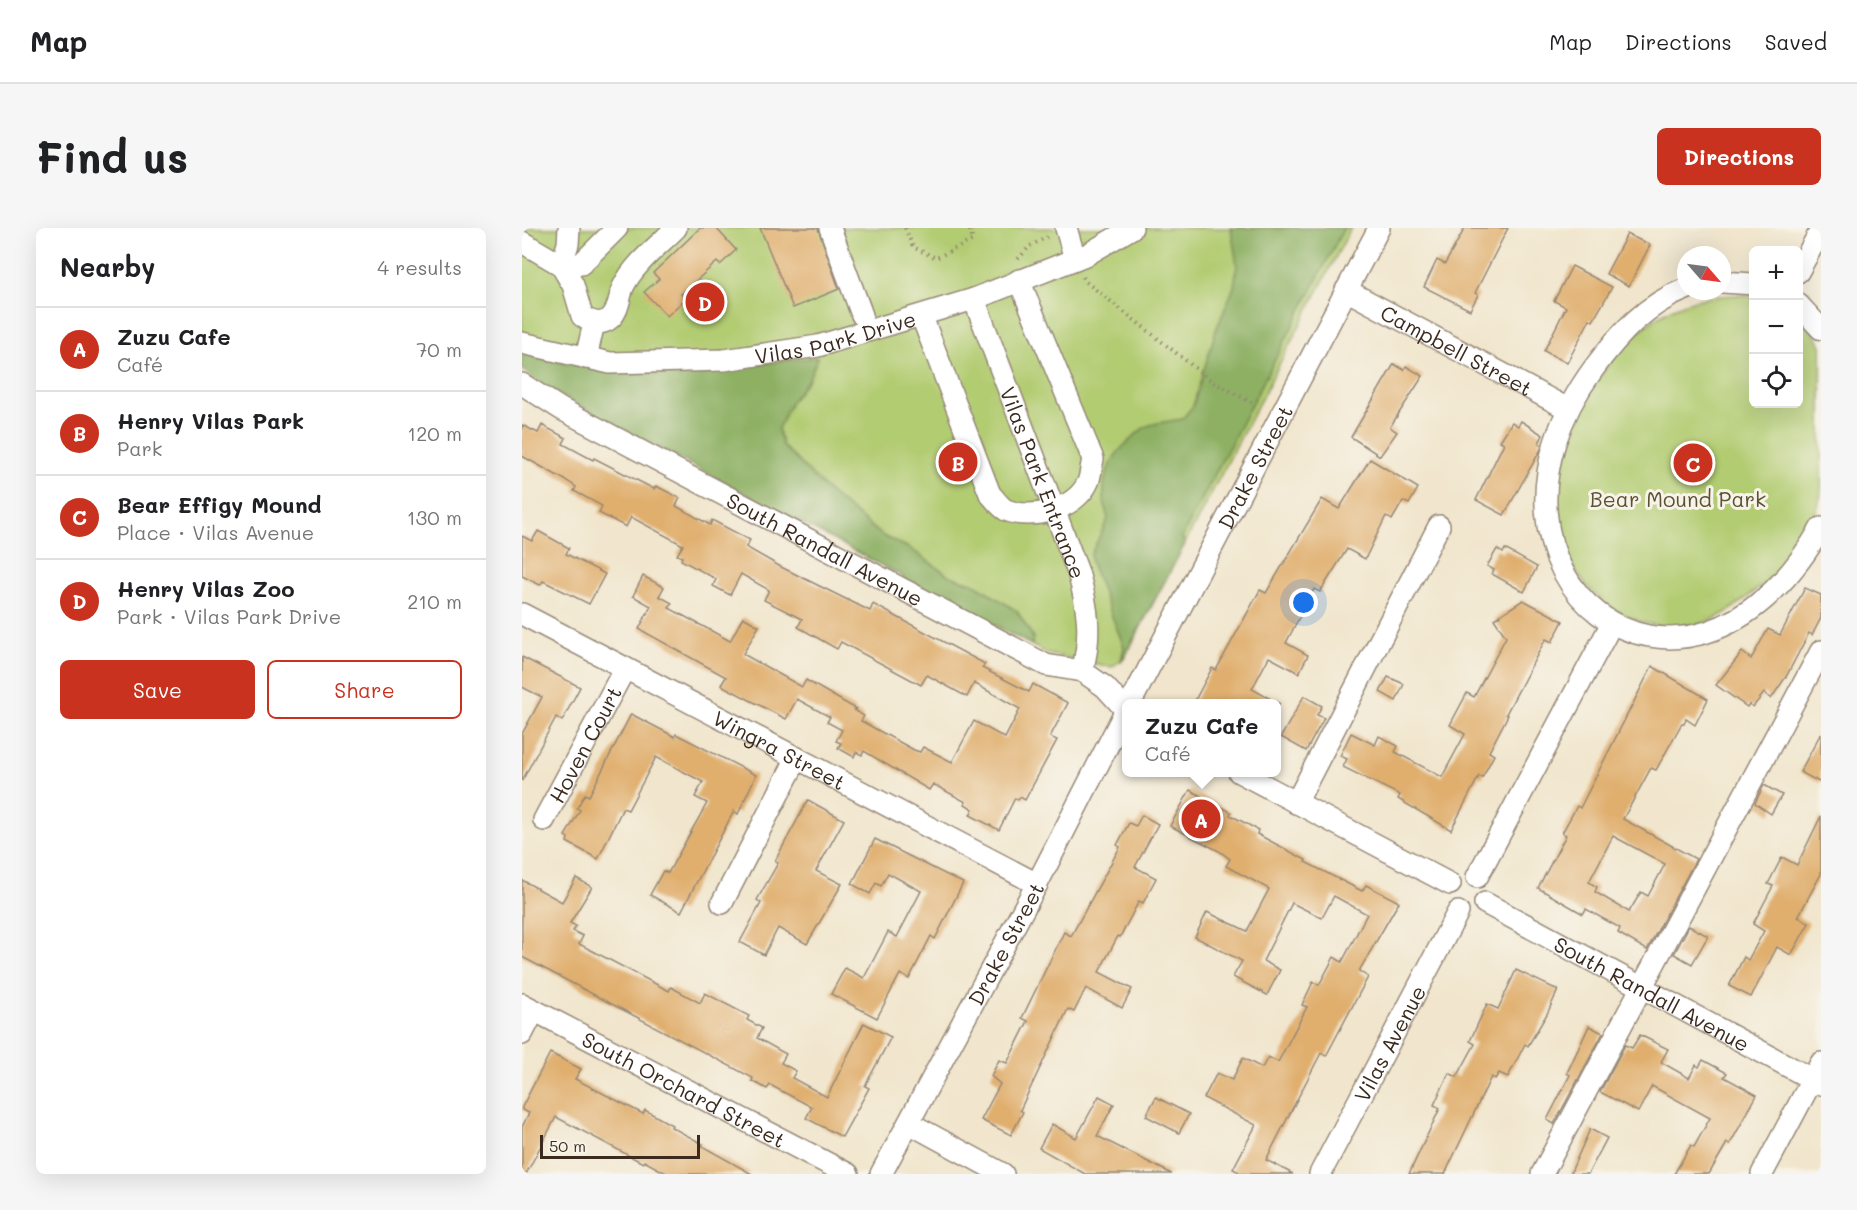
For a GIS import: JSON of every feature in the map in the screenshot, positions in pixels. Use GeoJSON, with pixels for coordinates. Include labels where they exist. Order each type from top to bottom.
{"type":"FeatureCollection","features":[{"type":"Feature","properties":{"kind":"street"},"geometry":{"type":"LineString","coordinates":[[561,265],[568,244],[569,228]]}},
{"type":"Feature","properties":{"kind":"street"},"geometry":{"type":"LineString","coordinates":[[561,265],[581,264],[617,228]]}},
{"type":"Feature","properties":{"kind":"street"},"geometry":{"type":"LineString","coordinates":[[522,242],[561,265],[573,285],[579,310],[594,323],[602,322],[614,314],[624,286],[636,268],[676,228]]}},
{"type":"Feature","properties":{"kind":"street"},"geometry":{"type":"LineString","coordinates":[[830,228],[862,315]]}},
{"type":"Feature","properties":{"kind":"street"},"geometry":{"type":"LineString","coordinates":[[1066,228],[1075,259]]}},
{"type":"Feature","properties":{"kind":"street","name":"Vilas Park Drive"},"geometry":{"type":"LineString","coordinates":[[522,343],[610,363],[678,362],[759,356],[818,346],[974,299],[1075,259],[1132,228]]}},
{"type":"Feature","properties":{"kind":"street","name":"Drake Street"},"geometry":{"type":"LineString","coordinates":[[1133,699],[1379,228]]}},
{"type":"Feature","properties":{"kind":"street"},"geometry":{"type":"LineString","coordinates":[[1803,264],[1821,230]]}},
{"type":"Feature","properties":{"kind":"street"},"geometry":{"type":"LineString","coordinates":[[922,316],[990,494],[1004,509],[1026,515],[1053,510],[1070,501],[1088,483],[1093,459],[1019,280]]}},
{"type":"Feature","properties":{"kind":"street"},"geometry":{"type":"LineString","coordinates":[[1731,283],[1749,284]]}},
{"type":"Feature","properties":{"kind":"street","name":"Campbell Street"},"geometry":{"type":"LineString","coordinates":[[1346,290],[1568,409]]}},
{"type":"Feature","properties":{"kind":"street"},"geometry":{"type":"LineString","coordinates":[[1677,293],[1663,298],[1644,312],[1621,334],[1578,390],[1568,409],[1553,449],[1548,477],[1547,524],[1553,552],[1566,580],[1589,607],[1612,623],[1636,633],[1678,638],[1695,636],[1740,619],[1764,599],[1788,574],[1819,535]]}},
{"type":"Feature","properties":{"kind":"street","name":"Vilas Park Entrance"},"geometry":{"type":"LineString","coordinates":[[974,299],[1078,572],[1086,603],[1089,635],[1082,671]]}},
{"type":"Feature","properties":{"kind":"street"},"geometry":{"type":"LineString","coordinates":[[1803,309],[1821,329]]}},
{"type":"Feature","properties":{"kind":"street"},"geometry":{"type":"LineString","coordinates":[[586,358],[594,323]]}},
{"type":"Feature","properties":{"kind":"street","name":"South Randall Avenue"},"geometry":{"type":"LineString","coordinates":[[522,384],[561,409],[1046,665],[1082,671],[1104,687],[1122,706]]}},
{"type":"Feature","properties":{"kind":"street"},"geometry":{"type":"LineString","coordinates":[[1296,803],[1439,526]]}},
{"type":"Feature","properties":{"kind":"street","name":"Wingra Street"},"geometry":{"type":"LineString","coordinates":[[522,614],[1037,884]]}},
{"type":"Feature","properties":{"kind":"street"},"geometry":{"type":"LineString","coordinates":[[1477,877],[1612,623]]}},
{"type":"Feature","properties":{"kind":"street"},"geometry":{"type":"LineString","coordinates":[[1542,1174],[1640,986],[1821,651]]}},
{"type":"Feature","properties":{"kind":"street","name":"Hoven Court"},"geometry":{"type":"LineString","coordinates":[[544,820],[625,668]]}},
{"type":"Feature","properties":{"kind":"street","name":"Drake Street"},"geometry":{"type":"LineString","coordinates":[[881,1174],[1037,884],[1122,718]]}},
{"type":"Feature","properties":{"kind":"street"},"geometry":{"type":"LineString","coordinates":[[722,903],[797,758]]}},
{"type":"Feature","properties":{"kind":"street"},"geometry":{"type":"LineString","coordinates":[[1248,777],[1450,884]]}},
{"type":"Feature","properties":{"kind":"street"},"geometry":{"type":"LineString","coordinates":[[1459,876],[1477,877],[1487,891],[1485,903],[1477,912],[1464,915],[1449,903],[1450,884],[1459,876]]}},
{"type":"Feature","properties":{"kind":"street","name":"South Randall Avenue"},"geometry":{"type":"LineString","coordinates":[[1485,903],[1640,986],[1818,1075]]}},
{"type":"Feature","properties":{"kind":"street","name":"Vilas Avenue"},"geometry":{"type":"LineString","coordinates":[[1320,1174],[1458,912]]}},
{"type":"Feature","properties":{"kind":"street"},"geometry":{"type":"LineString","coordinates":[[522,1034],[528,1007]]}},
{"type":"Feature","properties":{"kind":"street","name":"South Orchard Street"},"geometry":{"type":"LineString","coordinates":[[528,1007],[848,1174]]}},
{"type":"Feature","properties":{"kind":"street"},"geometry":{"type":"LineString","coordinates":[[1762,1174],[1818,1075]]}},
{"type":"Feature","properties":{"kind":"street"},"geometry":{"type":"LineString","coordinates":[[909,1123],[1003,1174]]}},
{"type":"Feature","properties":{"kind":"path"},"geometry":{"type":"LineString","coordinates":[[905,228],[913,247],[936,258],[974,240],[969,228]]}},
{"type":"Feature","properties":{"kind":"path"},"geometry":{"type":"LineString","coordinates":[[1075,259],[1086,282],[1213,382],[1255,404]]}},
{"type":"Feature","properties":{"kind":"green space"},"geometry":{"type":"Polygon","coordinates":[[[522,228],[1351,228],[1125,657],[1112,667],[1048,654],[917,584],[905,581],[902,576],[562,396],[522,369],[522,228]]]}},
{"type":"Feature","properties":{"kind":"green space"},"geometry":{"type":"Polygon","coordinates":[[[1231,228],[1344,228],[1182,537],[1185,544],[1121,662],[1124,647],[1091,562],[1091,554],[1108,519],[1104,496],[1106,475],[1122,447],[1145,427],[1182,419],[1193,406],[1216,330],[1234,287],[1237,265],[1231,228]]]}},
{"type":"Feature","properties":{"kind":"green space","name":"Bear Mound Park"},"geometry":{"type":"Polygon","coordinates":[[[1731,296],[1749,296],[1749,408],[1803,408],[1803,323],[1820,343],[1821,488],[1819,501],[1807,530],[1787,559],[1754,592],[1712,620],[1695,625],[1657,626],[1622,614],[1607,604],[1581,578],[1569,558],[1558,528],[1557,498],[1562,466],[1571,434],[1584,403],[1622,348],[1645,326],[1671,309],[1696,300],[1731,300],[1731,296]]]}},
{"type":"Feature","properties":{"kind":"green space"},"geometry":{"type":"Polygon","coordinates":[[[528,353],[566,364],[602,370],[637,372],[673,372],[818,357],[809,378],[791,402],[778,429],[783,446],[831,494],[883,536],[909,548],[950,576],[975,584],[1017,611],[1033,637],[1032,645],[917,584],[905,581],[902,576],[540,385],[522,369],[522,355],[528,353]]]}},
{"type":"Feature","properties":{"kind":"building"},"geometry":{"type":"Polygon","coordinates":[[[700,228],[716,228],[736,250],[720,265],[717,262],[681,294],[685,299],[667,316],[644,292],[659,279],[653,273],[700,228]]]}},
{"type":"Feature","properties":{"kind":"building"},"geometry":{"type":"Polygon","coordinates":[[[760,228],[818,228],[839,289],[793,308],[760,228]]]}},
{"type":"Feature","properties":{"kind":"building"},"geometry":{"type":"Polygon","coordinates":[[[1465,228],[1508,228],[1475,293],[1478,295],[1470,310],[1424,287],[1437,260],[1445,264],[1465,228]]]}},
{"type":"Feature","properties":{"kind":"building"},"geometry":{"type":"Polygon","coordinates":[[[1627,234],[1650,245],[1629,286],[1606,274],[1627,234]]]}},
{"type":"Feature","properties":{"kind":"building"},"geometry":{"type":"Polygon","coordinates":[[[1572,266],[1612,287],[1593,321],[1590,319],[1567,363],[1544,351],[1566,307],[1554,301],[1572,266]]]}},
{"type":"Feature","properties":{"kind":"building"},"geometry":{"type":"Polygon","coordinates":[[[1394,364],[1404,370],[1406,366],[1423,376],[1390,427],[1397,432],[1380,456],[1351,437],[1394,364]]]}},
{"type":"Feature","properties":{"kind":"building"},"geometry":{"type":"Polygon","coordinates":[[[1521,421],[1543,435],[1539,443],[1542,445],[1504,515],[1476,500],[1504,443],[1500,441],[1512,422],[1518,426],[1521,421]]]}},
{"type":"Feature","properties":{"kind":"building"},"geometry":{"type":"Polygon","coordinates":[[[522,425],[538,433],[542,425],[566,438],[563,444],[593,460],[594,458],[654,489],[656,486],[680,498],[676,506],[710,525],[712,520],[750,540],[746,547],[781,567],[870,611],[873,604],[985,664],[982,668],[1029,692],[1033,684],[1068,703],[1050,737],[1057,740],[1025,800],[1020,797],[1018,800],[1015,798],[999,830],[970,815],[973,809],[965,804],[966,802],[933,784],[929,790],[864,751],[862,755],[856,752],[854,757],[838,748],[841,743],[836,741],[842,730],[827,722],[830,717],[797,699],[786,719],[721,685],[726,677],[639,629],[651,606],[633,596],[643,576],[664,587],[659,596],[672,603],[669,608],[730,641],[743,617],[759,626],[743,654],[802,687],[806,680],[856,709],[854,710],[864,716],[861,721],[914,750],[920,752],[923,747],[952,762],[974,721],[1005,738],[1020,709],[974,683],[967,697],[927,675],[921,685],[841,642],[837,649],[798,627],[802,619],[764,600],[769,590],[741,574],[730,595],[713,586],[716,579],[681,560],[682,557],[677,555],[683,545],[631,517],[626,527],[599,513],[602,506],[574,491],[576,487],[567,481],[522,456],[522,425]]]}},
{"type":"Feature","properties":{"kind":"building"},"geometry":{"type":"Polygon","coordinates":[[[1370,459],[1418,488],[1409,504],[1403,501],[1392,520],[1386,516],[1365,559],[1347,549],[1320,592],[1314,589],[1286,643],[1308,655],[1299,673],[1269,657],[1252,689],[1271,699],[1196,699],[1212,668],[1216,670],[1260,590],[1266,593],[1322,499],[1339,509],[1370,459]]]}},
{"type":"Feature","properties":{"kind":"building"},"geometry":{"type":"Polygon","coordinates":[[[538,531],[569,548],[566,554],[605,574],[589,604],[543,581],[540,585],[522,576],[522,536],[532,541],[538,531]]]}},
{"type":"Feature","properties":{"kind":"building"},"geometry":{"type":"Polygon","coordinates":[[[1497,549],[1503,553],[1505,549],[1537,567],[1524,592],[1492,574],[1494,570],[1487,566],[1497,549]]]}},
{"type":"Feature","properties":{"kind":"building"},"geometry":{"type":"Polygon","coordinates":[[[1805,588],[1821,595],[1821,618],[1812,635],[1809,633],[1787,675],[1771,699],[1764,693],[1753,707],[1749,704],[1747,707],[1716,685],[1742,652],[1751,659],[1768,629],[1780,635],[1805,588]]]}},
{"type":"Feature","properties":{"kind":"building"},"geometry":{"type":"Polygon","coordinates":[[[1523,600],[1563,621],[1552,642],[1546,639],[1543,644],[1489,752],[1494,755],[1482,778],[1479,776],[1451,830],[1398,799],[1400,795],[1343,767],[1347,759],[1340,756],[1351,733],[1375,745],[1379,736],[1398,746],[1395,752],[1442,777],[1465,734],[1450,725],[1467,693],[1474,697],[1506,637],[1494,619],[1523,600]]]}},
{"type":"Feature","properties":{"kind":"building"},"geometry":{"type":"Polygon","coordinates":[[[522,657],[580,687],[562,721],[556,717],[522,781],[522,734],[542,697],[522,687],[522,657]]]}},
{"type":"Feature","properties":{"kind":"building"},"geometry":{"type":"Polygon","coordinates":[[[1652,666],[1708,699],[1695,725],[1686,719],[1684,724],[1682,723],[1656,770],[1651,768],[1623,819],[1696,859],[1647,950],[1618,933],[1620,928],[1586,909],[1583,914],[1538,888],[1566,835],[1562,833],[1577,806],[1580,808],[1652,666]],[[1613,836],[1589,882],[1597,887],[1595,892],[1629,912],[1641,892],[1648,896],[1665,864],[1613,836]]]}},
{"type":"Feature","properties":{"kind":"building"},"geometry":{"type":"Polygon","coordinates":[[[1388,677],[1404,684],[1396,701],[1380,692],[1388,677]]]}},
{"type":"Feature","properties":{"kind":"building"},"geometry":{"type":"Polygon","coordinates":[[[1304,696],[1322,706],[1317,715],[1324,718],[1306,751],[1281,737],[1304,696]]]}},
{"type":"Feature","properties":{"kind":"building"},"geometry":{"type":"Polygon","coordinates":[[[631,714],[756,775],[738,814],[734,811],[681,912],[650,895],[663,871],[668,873],[707,803],[695,797],[703,782],[656,757],[628,810],[623,808],[598,859],[567,842],[568,838],[565,836],[580,810],[577,808],[585,794],[589,796],[631,714]]]}},
{"type":"Feature","properties":{"kind":"building"},"geometry":{"type":"Polygon","coordinates":[[[1821,733],[1821,783],[1800,772],[1821,733]]]}},
{"type":"Feature","properties":{"kind":"building"},"geometry":{"type":"Polygon","coordinates":[[[1764,785],[1782,795],[1771,814],[1755,803],[1764,785]]]}},
{"type":"Feature","properties":{"kind":"building"},"geometry":{"type":"Polygon","coordinates":[[[1190,790],[1231,812],[1230,815],[1258,830],[1257,834],[1306,860],[1305,862],[1362,891],[1366,885],[1399,902],[1359,971],[1368,977],[1326,1056],[1321,1053],[1266,1160],[1293,1174],[1243,1174],[1233,1169],[1256,1125],[1204,1098],[1217,1073],[1232,1080],[1243,1058],[1262,1068],[1268,1057],[1278,1062],[1307,1007],[1302,1005],[1313,982],[1319,985],[1334,957],[1342,962],[1367,914],[1334,896],[1322,918],[1292,903],[1263,961],[1280,970],[1267,995],[1233,977],[1242,961],[1195,937],[1207,912],[1247,931],[1269,889],[1226,866],[1230,859],[1219,851],[1170,826],[1190,790]]]}},
{"type":"Feature","properties":{"kind":"building"},"geometry":{"type":"Polygon","coordinates":[[[808,800],[844,820],[816,871],[842,884],[807,944],[778,928],[764,955],[740,942],[761,903],[757,900],[778,863],[775,861],[808,800]]]}},
{"type":"Feature","properties":{"kind":"building"},"geometry":{"type":"Polygon","coordinates":[[[1142,815],[1158,824],[1135,867],[1156,878],[1143,903],[1139,901],[1099,972],[1132,989],[1122,1008],[1086,988],[1074,1012],[1068,1009],[1020,1110],[1023,1112],[1011,1135],[981,1120],[1000,1084],[991,1076],[999,1060],[1007,1063],[1028,1021],[1022,1018],[1064,932],[1071,936],[1120,847],[1117,845],[1129,823],[1136,826],[1142,815]]]}},
{"type":"Feature","properties":{"kind":"building"},"geometry":{"type":"Polygon","coordinates":[[[1821,816],[1821,874],[1798,917],[1809,923],[1791,955],[1777,947],[1751,997],[1729,986],[1744,957],[1748,960],[1764,931],[1753,924],[1773,886],[1768,884],[1782,857],[1797,865],[1821,816]]]}},
{"type":"Feature","properties":{"kind":"building"},"geometry":{"type":"Polygon","coordinates":[[[875,839],[963,883],[935,939],[931,936],[909,979],[900,974],[877,1018],[831,994],[845,968],[864,978],[888,932],[897,937],[921,891],[888,873],[881,886],[876,883],[870,894],[852,884],[875,839]]]}},
{"type":"Feature","properties":{"kind":"building"},"geometry":{"type":"Polygon","coordinates":[[[576,878],[592,887],[570,923],[576,926],[573,931],[583,936],[579,944],[669,991],[671,987],[700,1003],[705,993],[749,1016],[747,1020],[762,1028],[757,1038],[786,1054],[781,1063],[796,1071],[792,1078],[827,1097],[864,1023],[891,1037],[865,1086],[869,1088],[842,1137],[806,1118],[812,1107],[770,1085],[767,1089],[752,1081],[753,1078],[522,957],[522,880],[562,902],[576,878]]]}},
{"type":"Feature","properties":{"kind":"building"},"geometry":{"type":"Polygon","coordinates":[[[1689,926],[1708,936],[1692,964],[1674,954],[1689,926]]]}},
{"type":"Feature","properties":{"kind":"building"},"geometry":{"type":"Polygon","coordinates":[[[1516,970],[1558,990],[1547,1014],[1528,1046],[1525,1044],[1508,1077],[1499,1073],[1495,1079],[1491,1077],[1445,1174],[1409,1174],[1440,1108],[1434,1105],[1449,1073],[1457,1077],[1475,1044],[1470,1041],[1487,1004],[1498,1009],[1516,970]]]}},
{"type":"Feature","properties":{"kind":"building"},"geometry":{"type":"Polygon","coordinates":[[[1589,1026],[1603,1033],[1554,1124],[1547,1120],[1570,1075],[1567,1073],[1589,1026]]]}},
{"type":"Feature","properties":{"kind":"building"},"geometry":{"type":"Polygon","coordinates":[[[1640,1035],[1668,1049],[1661,1062],[1689,1078],[1696,1065],[1699,1067],[1703,1060],[1727,1073],[1724,1077],[1757,1095],[1730,1144],[1727,1143],[1709,1174],[1674,1174],[1691,1145],[1694,1147],[1710,1118],[1652,1086],[1638,1112],[1600,1092],[1625,1045],[1632,1048],[1640,1035]]]}},
{"type":"Feature","properties":{"kind":"building"},"geometry":{"type":"Polygon","coordinates":[[[550,1053],[581,1069],[575,1079],[643,1114],[645,1110],[752,1174],[668,1174],[556,1117],[526,1174],[522,1174],[522,1127],[529,1113],[522,1110],[522,1107],[550,1053]]]}},
{"type":"Feature","properties":{"kind":"building"},"geometry":{"type":"Polygon","coordinates":[[[1099,1096],[1114,1104],[1097,1136],[1172,1174],[1085,1174],[1039,1148],[1052,1124],[1076,1138],[1099,1096]]]}},
{"type":"Feature","properties":{"kind":"building"},"geometry":{"type":"Polygon","coordinates":[[[1156,1097],[1189,1114],[1179,1133],[1146,1116],[1156,1097]]]}},
{"type":"Feature","properties":{"kind":"building"},"geometry":{"type":"Polygon","coordinates":[[[1590,1129],[1607,1138],[1588,1174],[1570,1174],[1590,1129]]]}},
{"type":"Feature","properties":{"kind":"place","name":"Henry Vilas Zoo"},"geometry":{"type":"Point","coordinates":[705,302]}},
{"type":"Feature","properties":{"kind":"place","name":"Henry Vilas Park"},"geometry":{"type":"Point","coordinates":[958,462]}},
{"type":"Feature","properties":{"kind":"place","name":"Bear Effigy Mound"},"geometry":{"type":"Point","coordinates":[1693,463]}},
{"type":"Feature","properties":{"kind":"place","name":"Zuzu Cafe"},"geometry":{"type":"Point","coordinates":[1201,819]}}]}
